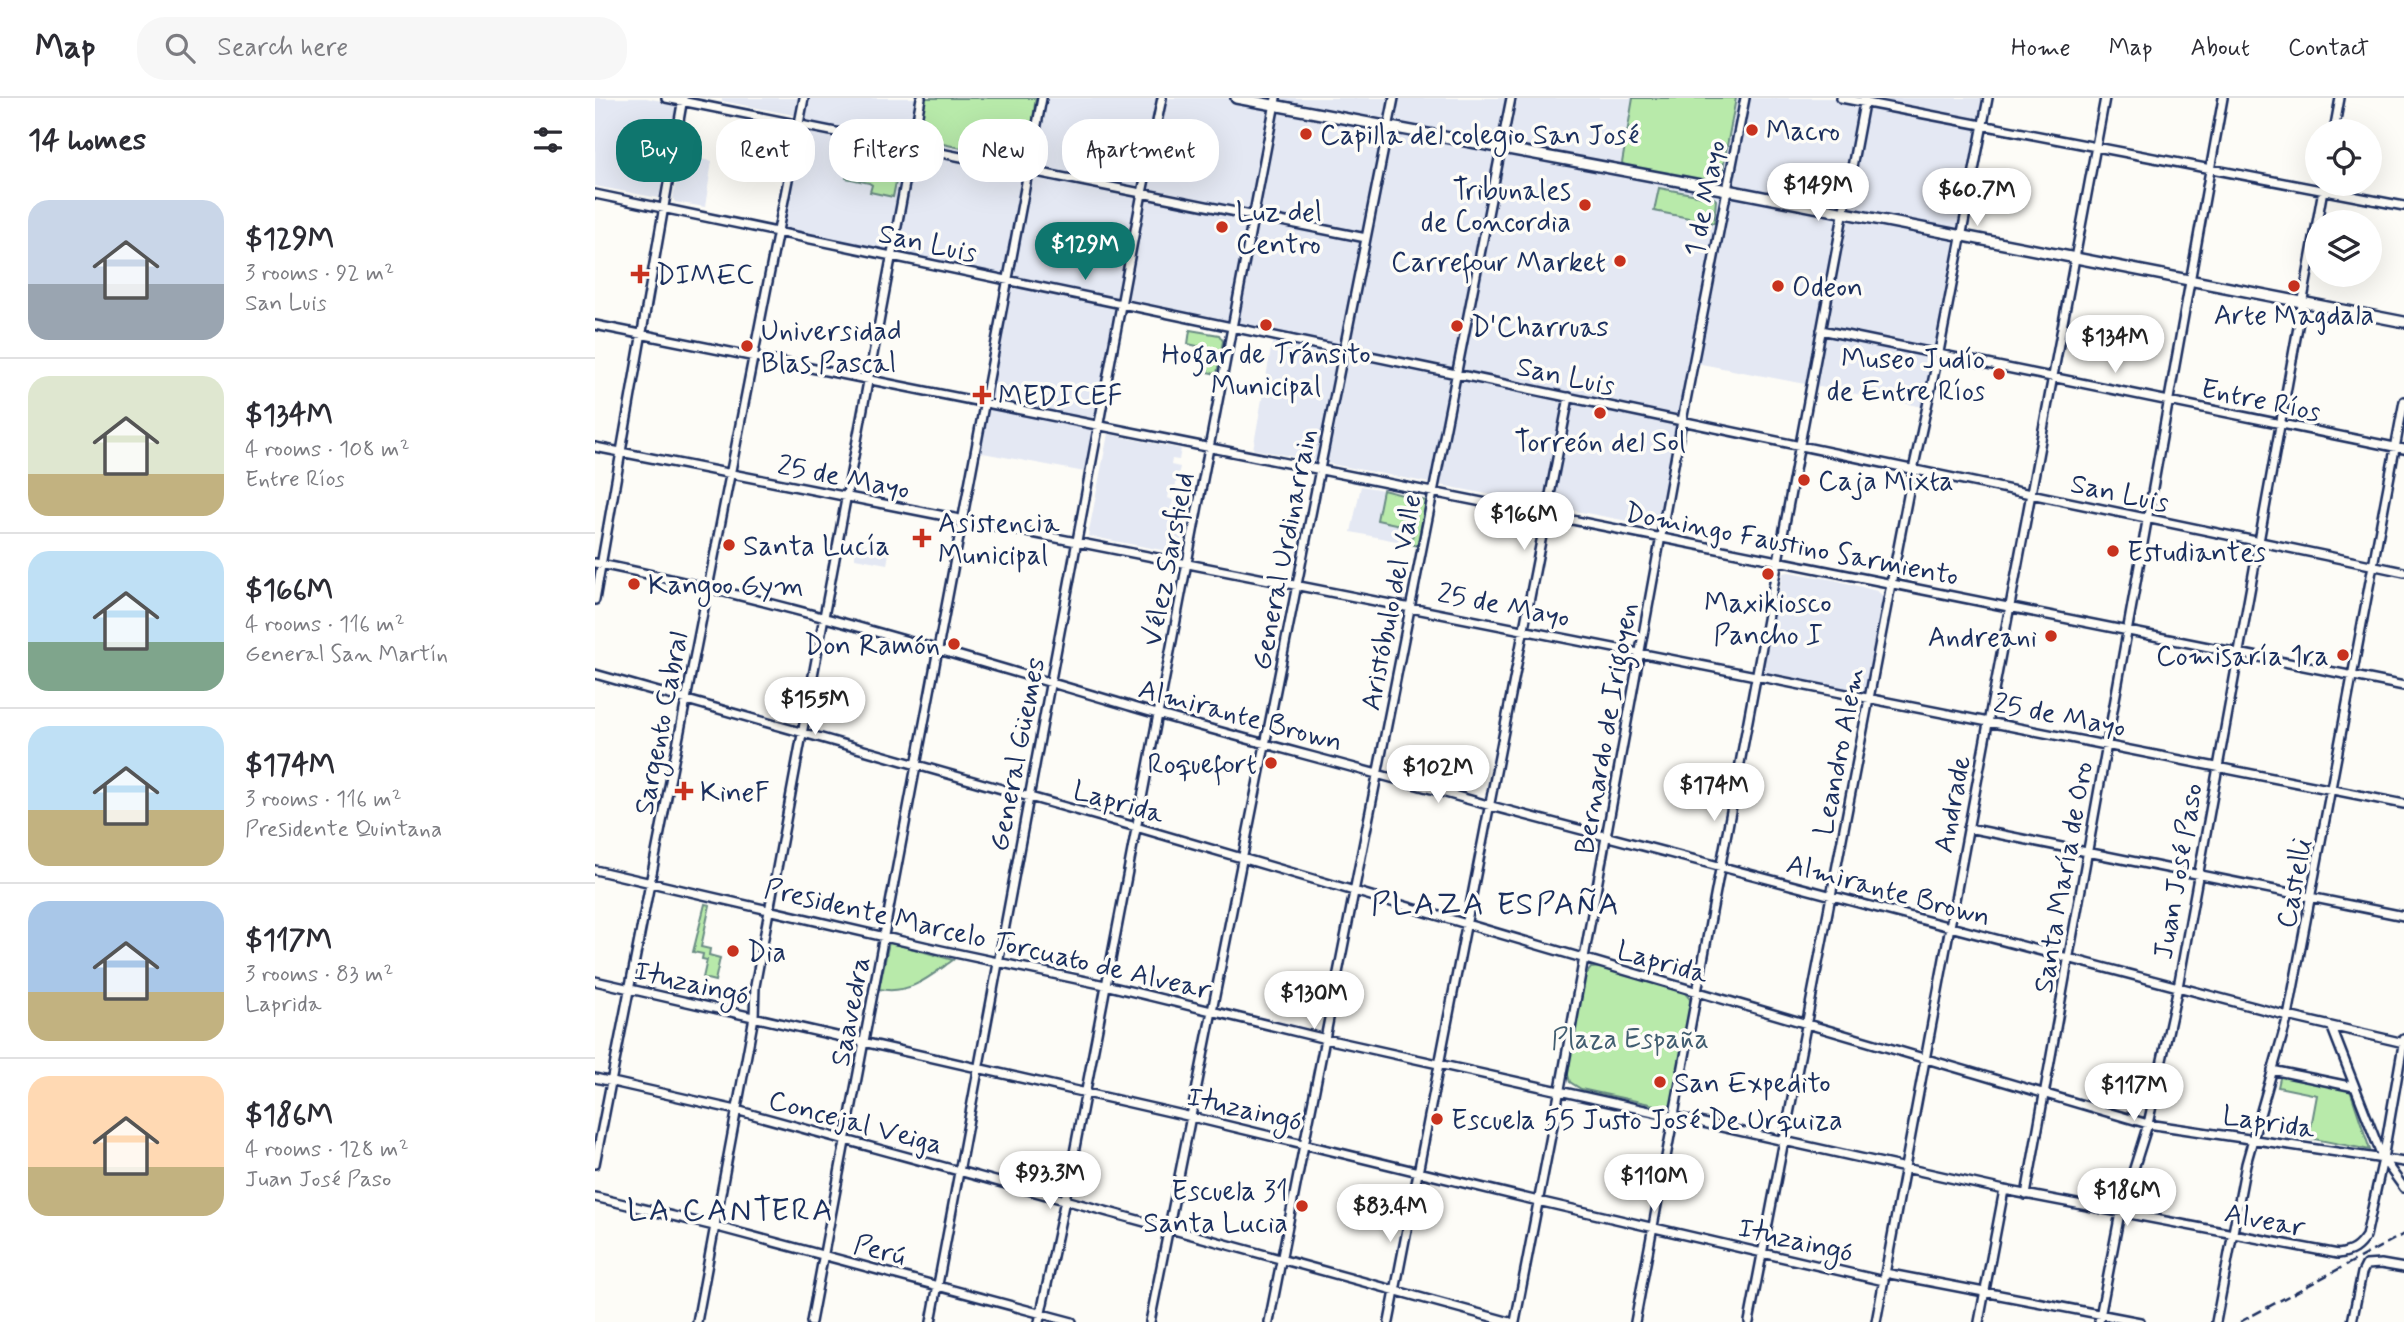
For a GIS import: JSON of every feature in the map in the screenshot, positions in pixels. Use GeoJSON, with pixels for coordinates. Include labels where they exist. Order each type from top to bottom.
{"type":"FeatureCollection","features":[{"type":"Feature","properties":{"kind":"street"},"geometry":{"type":"LineString","coordinates":[[666,98],[771,119]]}},
{"type":"Feature","properties":{"kind":"street","name":"Sargento Cabral"},"geometry":{"type":"LineString","coordinates":[[800,119],[804,98]]}},
{"type":"Feature","properties":{"kind":"street"},"geometry":{"type":"LineString","coordinates":[[917,119],[921,98]]}},
{"type":"Feature","properties":{"kind":"street","name":"Saavedra"},"geometry":{"type":"LineString","coordinates":[[1038,119],[1042,98]]}},
{"type":"Feature","properties":{"kind":"street","name":"General Güemes"},"geometry":{"type":"LineString","coordinates":[[931,1322],[1162,98]]}},
{"type":"Feature","properties":{"kind":"street"},"geometry":{"type":"LineString","coordinates":[[1236,98],[1275,102],[1389,127],[1843,212],[2404,322]]}},
{"type":"Feature","properties":{"kind":"street","name":"General Urdinarrain"},"geometry":{"type":"LineString","coordinates":[[1150,1322],[1394,98]]}},
{"type":"Feature","properties":{"kind":"street","name":"Aristóbulo del Valle"},"geometry":{"type":"LineString","coordinates":[[1269,1322],[1511,98]]}},
{"type":"Feature","properties":{"kind":"street","name":"1 de Mayo"},"geometry":{"type":"LineString","coordinates":[[1705,306],[1745,98]]}},
{"type":"Feature","properties":{"kind":"street"},"geometry":{"type":"LineString","coordinates":[[1841,98],[1864,100],[2211,169],[2305,184]]}},
{"type":"Feature","properties":{"kind":"street","name":"Leandro Alem"},"geometry":{"type":"LineString","coordinates":[[1749,1322],[1913,470],[1939,352],[1988,98]]}},
{"type":"Feature","properties":{"kind":"street","name":"Andrade"},"geometry":{"type":"LineString","coordinates":[[1876,1322],[2105,98]]}},
{"type":"Feature","properties":{"kind":"street","name":"Santa María de Oro"},"geometry":{"type":"LineString","coordinates":[[2026,1195],[2223,98]]}},
{"type":"Feature","properties":{"kind":"street"},"geometry":{"type":"LineString","coordinates":[[2336,119],[2340,98]]}},
{"type":"Feature","properties":{"kind":"street"},"geometry":{"type":"LineString","coordinates":[[595,600],[598,563],[622,452],[683,100]]}},
{"type":"Feature","properties":{"kind":"street"},"geometry":{"type":"LineString","coordinates":[[1635,1322],[1864,100]]}},
{"type":"Feature","properties":{"kind":"street","name":"Vélez Sarsfield"},"geometry":{"type":"LineString","coordinates":[[1039,1322],[1065,1200],[1275,102]]}},
{"type":"Feature","properties":{"kind":"street"},"geometry":{"type":"LineString","coordinates":[[1048,175],[1366,238]]}},
{"type":"Feature","properties":{"kind":"street","name":"Sargento Cabral"},"geometry":{"type":"LineString","coordinates":[[595,1164],[788,182]]}},
{"type":"Feature","properties":{"kind":"street"},"geometry":{"type":"LineString","coordinates":[[697,1322],[754,1017],[755,986],[906,182]]}},
{"type":"Feature","properties":{"kind":"street","name":"Saavedra"},"geometry":{"type":"LineString","coordinates":[[811,1322],[1026,182]]}},
{"type":"Feature","properties":{"kind":"street","name":"San Luis"},"geometry":{"type":"LineString","coordinates":[[595,194],[2404,572]]}},
{"type":"Feature","properties":{"kind":"street","name":"Juan José Paso"},"geometry":{"type":"LineString","coordinates":[[2100,1318],[2120,1213],[2148,1124],[2178,987],[2321,196]]}},
{"type":"Feature","properties":{"kind":"street"},"geometry":{"type":"LineString","coordinates":[[2361,196],[2404,206]]}},
{"type":"Feature","properties":{"kind":"street","name":"Bernardo de Irigoyen"},"geometry":{"type":"LineString","coordinates":[[1512,1322],[1560,1089],[1705,306]]}},
{"type":"Feature","properties":{"kind":"street","name":"Domingo Faustino Sarmiento"},"geometry":{"type":"LineString","coordinates":[[595,325],[2404,686]]}},
{"type":"Feature","properties":{"kind":"street","name":"Entre Ríos"},"geometry":{"type":"LineString","coordinates":[[1821,330],[1939,352],[2400,449]]}},
{"type":"Feature","properties":{"kind":"street"},"geometry":{"type":"LineString","coordinates":[[1389,1322],[1569,397]]}},
{"type":"Feature","properties":{"kind":"street","name":"Castelli"},"geometry":{"type":"LineString","coordinates":[[2216,1322],[2252,1140],[2288,1016],[2374,566],[2400,449],[2404,401]]}},
{"type":"Feature","properties":{"kind":"street","name":"25 de Mayo"},"geometry":{"type":"LineString","coordinates":[[595,447],[2404,804]]}},
{"type":"Feature","properties":{"kind":"street","name":"Almirante Brown"},"geometry":{"type":"LineString","coordinates":[[598,563],[709,587],[1157,714],[1378,773],[1490,807],[2332,1028],[2404,1041]]}},
{"type":"Feature","properties":{"kind":"street","name":"Laprida"},"geometry":{"type":"LineString","coordinates":[[595,674],[1136,827],[2148,1124],[2404,1163]]}},
{"type":"Feature","properties":{"kind":"street"},"geometry":{"type":"LineString","coordinates":[[1968,828],[2404,916]]}},
{"type":"Feature","properties":{"kind":"street","name":"Presidente Marcelo Torcuato de Alvear"},"geometry":{"type":"LineString","coordinates":[[595,870],[1105,985],[1326,1039],[2026,1195]]}},
{"type":"Feature","properties":{"kind":"street","name":"Ituzaingó"},"geometry":{"type":"LineString","coordinates":[[595,981],[1305,1143],[1762,1253],[1884,1277],[1985,1292],[2100,1318],[2140,1322]]}},
{"type":"Feature","properties":{"kind":"street"},"geometry":{"type":"LineString","coordinates":[[2332,1028],[2383,1159],[2404,1188]]}},
{"type":"Feature","properties":{"kind":"street"},"geometry":{"type":"LineString","coordinates":[[2383,1159],[2404,1041]]}},
{"type":"Feature","properties":{"kind":"street"},"geometry":{"type":"LineString","coordinates":[[2272,1070],[2354,1087]]}},
{"type":"Feature","properties":{"kind":"street","name":"Concejal Veiga"},"geometry":{"type":"LineString","coordinates":[[595,1078],[736,1110],[1512,1322]]}},
{"type":"Feature","properties":{"kind":"street","name":"Alvear"},"geometry":{"type":"LineString","coordinates":[[2026,1195],[2338,1254],[2351,1252],[2360,1246],[2366,1236],[2383,1159]]}},
{"type":"Feature","properties":{"kind":"street"},"geometry":{"type":"LineString","coordinates":[[1979,1322],[2004,1190]]}},
{"type":"Feature","properties":{"kind":"street","name":"Perú"},"geometry":{"type":"LineString","coordinates":[[595,1198],[714,1226],[1072,1322]]}},
{"type":"Feature","properties":{"kind":"street"},"geometry":{"type":"LineString","coordinates":[[2352,1322],[2366,1265],[2381,1264],[2404,1268]]}},
{"type":"Feature","properties":{"kind":"shaded area"},"geometry":{"type":"Polygon","coordinates":[[[595,98],[646,98],[677,104],[674,119],[616,119],[616,182],[662,182],[659,198],[595,186],[595,98]]]}},
{"type":"Feature","properties":{"kind":"shaded area"},"geometry":{"type":"Polygon","coordinates":[[[722,98],[800,98],[794,115],[722,101],[722,98]]]}},
{"type":"Feature","properties":{"kind":"shaded area"},"geometry":{"type":"Polygon","coordinates":[[[808,98],[1982,98],[1923,407],[1691,362],[1659,527],[1253,449],[1273,338],[1116,308],[1085,472],[972,451],[1005,274],[783,232],[792,182],[815,182],[815,119],[804,119],[808,98]]]}},
{"type":"Feature","properties":{"kind":"shaded area"},"geometry":{"type":"Polygon","coordinates":[[[702,159],[712,161],[705,207],[675,202],[673,198],[676,182],[702,182],[702,159]]]}},
{"type":"Feature","properties":{"kind":"shaded area"},"geometry":{"type":"Polygon","coordinates":[[[1108,434],[1181,449],[1179,460],[1172,459],[1171,465],[1180,467],[1175,488],[1170,487],[1168,498],[1173,500],[1169,515],[1186,518],[1178,553],[1088,536],[1108,434]]]}},
{"type":"Feature","properties":{"kind":"shaded area"},"geometry":{"type":"Polygon","coordinates":[[[1361,486],[1383,490],[1378,520],[1414,528],[1411,544],[1351,532],[1361,486]]]}},
{"type":"Feature","properties":{"kind":"shaded area"},"geometry":{"type":"Polygon","coordinates":[[[853,541],[890,549],[887,564],[855,558],[855,554],[851,553],[853,541]]]}},
{"type":"Feature","properties":{"kind":"shaded area"},"geometry":{"type":"Polygon","coordinates":[[[1783,573],[1835,580],[1877,591],[1883,596],[1865,690],[1861,692],[1762,671],[1783,573]]]}},
{"type":"Feature","properties":{"kind":"green space"},"geometry":{"type":"Polygon","coordinates":[[[925,98],[1036,98],[1034,119],[958,119],[958,147],[944,144],[944,119],[922,119],[925,98]]]}},
{"type":"Feature","properties":{"kind":"green space"},"geometry":{"type":"Polygon","coordinates":[[[1633,98],[1736,98],[1722,173],[1717,179],[1709,183],[1622,163],[1633,98]]]}},
{"type":"Feature","properties":{"kind":"green space"},"geometry":{"type":"Polygon","coordinates":[[[864,182],[896,182],[893,197],[870,192],[872,185],[864,182]]]}},
{"type":"Feature","properties":{"kind":"green space"},"geometry":{"type":"Polygon","coordinates":[[[1659,188],[1714,198],[1714,223],[1654,211],[1659,188]]]}},
{"type":"Feature","properties":{"kind":"green space"},"geometry":{"type":"Polygon","coordinates":[[[1190,330],[1219,335],[1223,341],[1217,374],[1207,372],[1211,349],[1188,344],[1190,330]]]}},
{"type":"Feature","properties":{"kind":"green space"},"geometry":{"type":"Polygon","coordinates":[[[1383,490],[1426,501],[1418,546],[1411,544],[1414,528],[1377,520],[1383,490]]]}},
{"type":"Feature","properties":{"kind":"green space"},"geometry":{"type":"Polygon","coordinates":[[[705,904],[710,905],[701,947],[710,949],[709,955],[720,958],[715,981],[703,978],[707,960],[702,959],[703,954],[693,952],[705,904]]]}},
{"type":"Feature","properties":{"kind":"green space"},"geometry":{"type":"Polygon","coordinates":[[[889,942],[953,960],[910,987],[879,989],[889,942]]]}},
{"type":"Feature","properties":{"kind":"green space","name":"Plaza España"},"geometry":{"type":"Polygon","coordinates":[[[1602,967],[1684,992],[1690,999],[1690,1016],[1675,1100],[1668,1108],[1581,1089],[1570,1082],[1567,1072],[1585,976],[1591,968],[1602,967]]]}},
{"type":"Feature","properties":{"kind":"green space"},"geometry":{"type":"Polygon","coordinates":[[[2282,1069],[2347,1081],[2370,1150],[2309,1138],[2317,1095],[2278,1087],[2282,1069]]]}},
{"type":"Feature","properties":{"kind":"railway"},"geometry":{"type":"LineString","coordinates":[[2240,1322],[2404,1234]]}},
{"type":"Feature","properties":{"kind":"place","name":"Macro"},"geometry":{"type":"Point","coordinates":[1752,130]}},
{"type":"Feature","properties":{"kind":"place","name":"Capilla del colegio San José"},"geometry":{"type":"Point","coordinates":[1306,134]}},
{"type":"Feature","properties":{"kind":"place","name":"Tribunales de Concordia"},"geometry":{"type":"Point","coordinates":[1585,205]}},
{"type":"Feature","properties":{"kind":"place","name":"Luz del Centro"},"geometry":{"type":"Point","coordinates":[1222,227]}},
{"type":"Feature","properties":{"kind":"place","name":"Carrefour Market"},"geometry":{"type":"Point","coordinates":[1620,261]}},
{"type":"Feature","properties":{"kind":"place","name":"DIMEC"},"geometry":{"type":"Point","coordinates":[640,274]}},
{"type":"Feature","properties":{"kind":"place","name":"Odeon"},"geometry":{"type":"Point","coordinates":[1778,286]}},
{"type":"Feature","properties":{"kind":"place","name":"Arte Magdala"},"geometry":{"type":"Point","coordinates":[2294,286]}},
{"type":"Feature","properties":{"kind":"place","name":"Hogar de Tránsito Municipal"},"geometry":{"type":"Point","coordinates":[1266,325]}},
{"type":"Feature","properties":{"kind":"place","name":"D'Charruas"},"geometry":{"type":"Point","coordinates":[1457,326]}},
{"type":"Feature","properties":{"kind":"place","name":"Universidad Blas Pascal"},"geometry":{"type":"Point","coordinates":[747,346]}},
{"type":"Feature","properties":{"kind":"place","name":"Museo Judío de Entre Ríos"},"geometry":{"type":"Point","coordinates":[1999,374]}},
{"type":"Feature","properties":{"kind":"place","name":"MEDICEF"},"geometry":{"type":"Point","coordinates":[982,395]}},
{"type":"Feature","properties":{"kind":"place","name":"Torreón del Sol"},"geometry":{"type":"Point","coordinates":[1600,413]}},
{"type":"Feature","properties":{"kind":"place","name":"Caja Mixta"},"geometry":{"type":"Point","coordinates":[1804,480]}},
{"type":"Feature","properties":{"kind":"place","name":"Asistencia Municipal"},"geometry":{"type":"Point","coordinates":[922,538]}},
{"type":"Feature","properties":{"kind":"place","name":"Santa Lucía"},"geometry":{"type":"Point","coordinates":[729,545]}},
{"type":"Feature","properties":{"kind":"place","name":"Estudiantes"},"geometry":{"type":"Point","coordinates":[2113,551]}},
{"type":"Feature","properties":{"kind":"place","name":"Maxikiosco Pancho I"},"geometry":{"type":"Point","coordinates":[1768,574]}},
{"type":"Feature","properties":{"kind":"place","name":"Kangoo Gym"},"geometry":{"type":"Point","coordinates":[634,584]}},
{"type":"Feature","properties":{"kind":"place","name":"Andreani"},"geometry":{"type":"Point","coordinates":[2051,636]}},
{"type":"Feature","properties":{"kind":"place","name":"Don Ramón"},"geometry":{"type":"Point","coordinates":[954,644]}},
{"type":"Feature","properties":{"kind":"place","name":"Comisaría 1ra"},"geometry":{"type":"Point","coordinates":[2343,655]}},
{"type":"Feature","properties":{"kind":"place","name":"Roquefort"},"geometry":{"type":"Point","coordinates":[1271,763]}},
{"type":"Feature","properties":{"kind":"place","name":"KineF"},"geometry":{"type":"Point","coordinates":[684,791]}},
{"type":"Feature","properties":{"kind":"place","name":"Dia"},"geometry":{"type":"Point","coordinates":[733,951]}},
{"type":"Feature","properties":{"kind":"place","name":"San Expedito"},"geometry":{"type":"Point","coordinates":[1660,1082]}},
{"type":"Feature","properties":{"kind":"place","name":"Escuela 55 Justo José De Urquiza"},"geometry":{"type":"Point","coordinates":[1437,1119]}},
{"type":"Feature","properties":{"kind":"place","name":"Escuela 31 Santa Lucia"},"geometry":{"type":"Point","coordinates":[1302,1206]}},
{"type":"Feature","properties":{"kind":"district","name":"PLAZA ESPAÑA"},"geometry":{"type":"Point","coordinates":[1496,903]}},
{"type":"Feature","properties":{"kind":"district","name":"LA CANTERA"},"geometry":{"type":"Point","coordinates":[731,1209]}}]}
